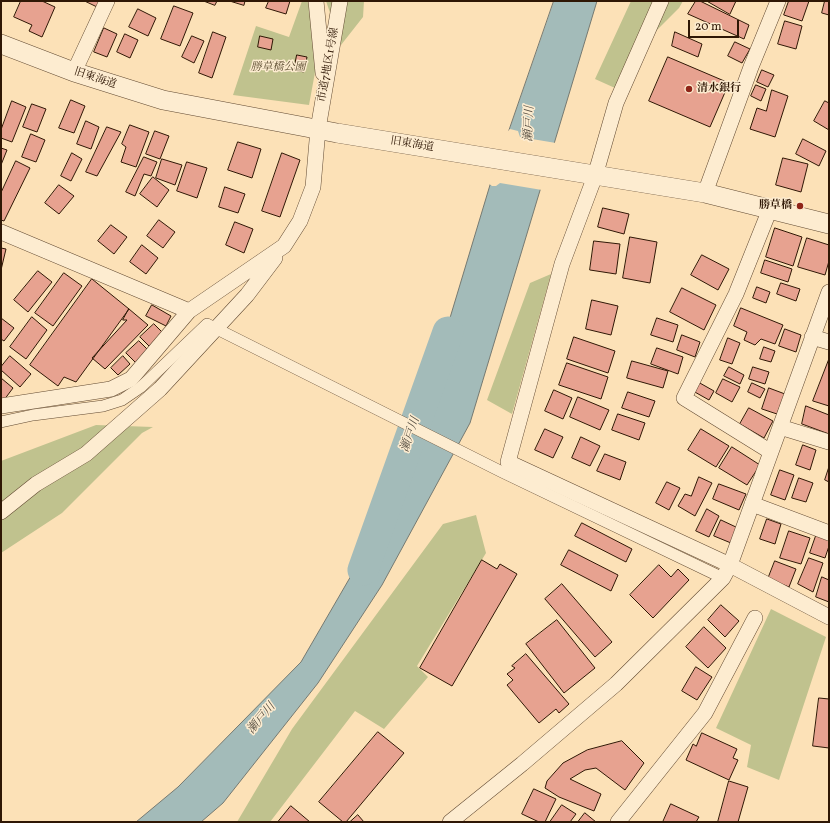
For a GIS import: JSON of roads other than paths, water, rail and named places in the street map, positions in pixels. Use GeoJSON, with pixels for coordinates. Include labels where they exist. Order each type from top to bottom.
{"type":"FeatureCollection","features":[{"type":"Feature","properties":{"kind":"street"},"geometry":{"type":"LineString","coordinates":[[74,72],[107,1]]}},
{"type":"Feature","properties":{"kind":"street"},"geometry":{"type":"LineString","coordinates":[[316,1],[324,90]]}},
{"type":"Feature","properties":{"kind":"street","name":"市道7地区1号線"},"geometry":{"type":"LineString","coordinates":[[1,512],[36,484],[86,454],[160,389],[247,295],[284,246],[300,221],[313,188],[318,129],[340,1]]}},
{"type":"Feature","properties":{"kind":"street"},"geometry":{"type":"LineString","coordinates":[[661,1],[586,174],[508,462],[727,571]]}},
{"type":"Feature","properties":{"kind":"street"},"geometry":{"type":"LineString","coordinates":[[705,193],[751,67],[778,1]]}},
{"type":"Feature","properties":{"kind":"street","name":"旧東海道"},"geometry":{"type":"LineString","coordinates":[[1,44],[74,72],[163,100],[337,133],[705,193],[829,224]]}},
{"type":"Feature","properties":{"kind":"street"},"geometry":{"type":"LineString","coordinates":[[770,209],[736,294],[684,398],[771,452]]}},
{"type":"Feature","properties":{"kind":"street"},"geometry":{"type":"LineString","coordinates":[[1,232],[190,311]]}},
{"type":"Feature","properties":{"kind":"street"},"geometry":{"type":"LineString","coordinates":[[1,406],[111,389],[131,379],[190,311],[284,246]]}},
{"type":"Feature","properties":{"kind":"street"},"geometry":{"type":"LineString","coordinates":[[451,821],[522,764],[616,684],[727,571],[829,292]]}},
{"type":"Feature","properties":{"kind":"street"},"geometry":{"type":"LineString","coordinates":[[1,422],[33,415],[103,406],[122,400],[141,387],[206,324],[215,330],[502,472],[829,617]]}},
{"type":"Feature","properties":{"kind":"street"},"geometry":{"type":"LineString","coordinates":[[812,337],[829,342]]}},
{"type":"Feature","properties":{"kind":"street"},"geometry":{"type":"LineString","coordinates":[[780,426],[829,442]]}},
{"type":"Feature","properties":{"kind":"street"},"geometry":{"type":"LineString","coordinates":[[752,504],[829,533]]}},
{"type":"Feature","properties":{"kind":"street"},"geometry":{"type":"LineString","coordinates":[[618,822],[705,713],[755,618]]}},
{"type":"Feature","properties":{"kind":"water"},"geometry":{"type":"Polygon","coordinates":[[[554,1],[597,1],[470,423],[382,585],[318,683],[223,803],[201,822],[136,822],[178,787],[301,662],[377,531],[434,371],[490,185],[554,1]]]}},
{"type":"Feature","properties":{"kind":"waterway","name":"瀬戸川"},"geometry":{"type":"LineString","coordinates":[[363,570],[448,332]]}},
{"type":"Feature","properties":{"kind":"place","name":"清水銀行"},"geometry":{"type":"Point","coordinates":[689,89]}},
{"type":"Feature","properties":{"kind":"place","name":"勝草橋"},"geometry":{"type":"Point","coordinates":[800,206]}},
{"type":"Feature","properties":{"kind":"park label","name":"勝草橋公園"},"geometry":{"type":"Point","coordinates":[278,68]}}]}
